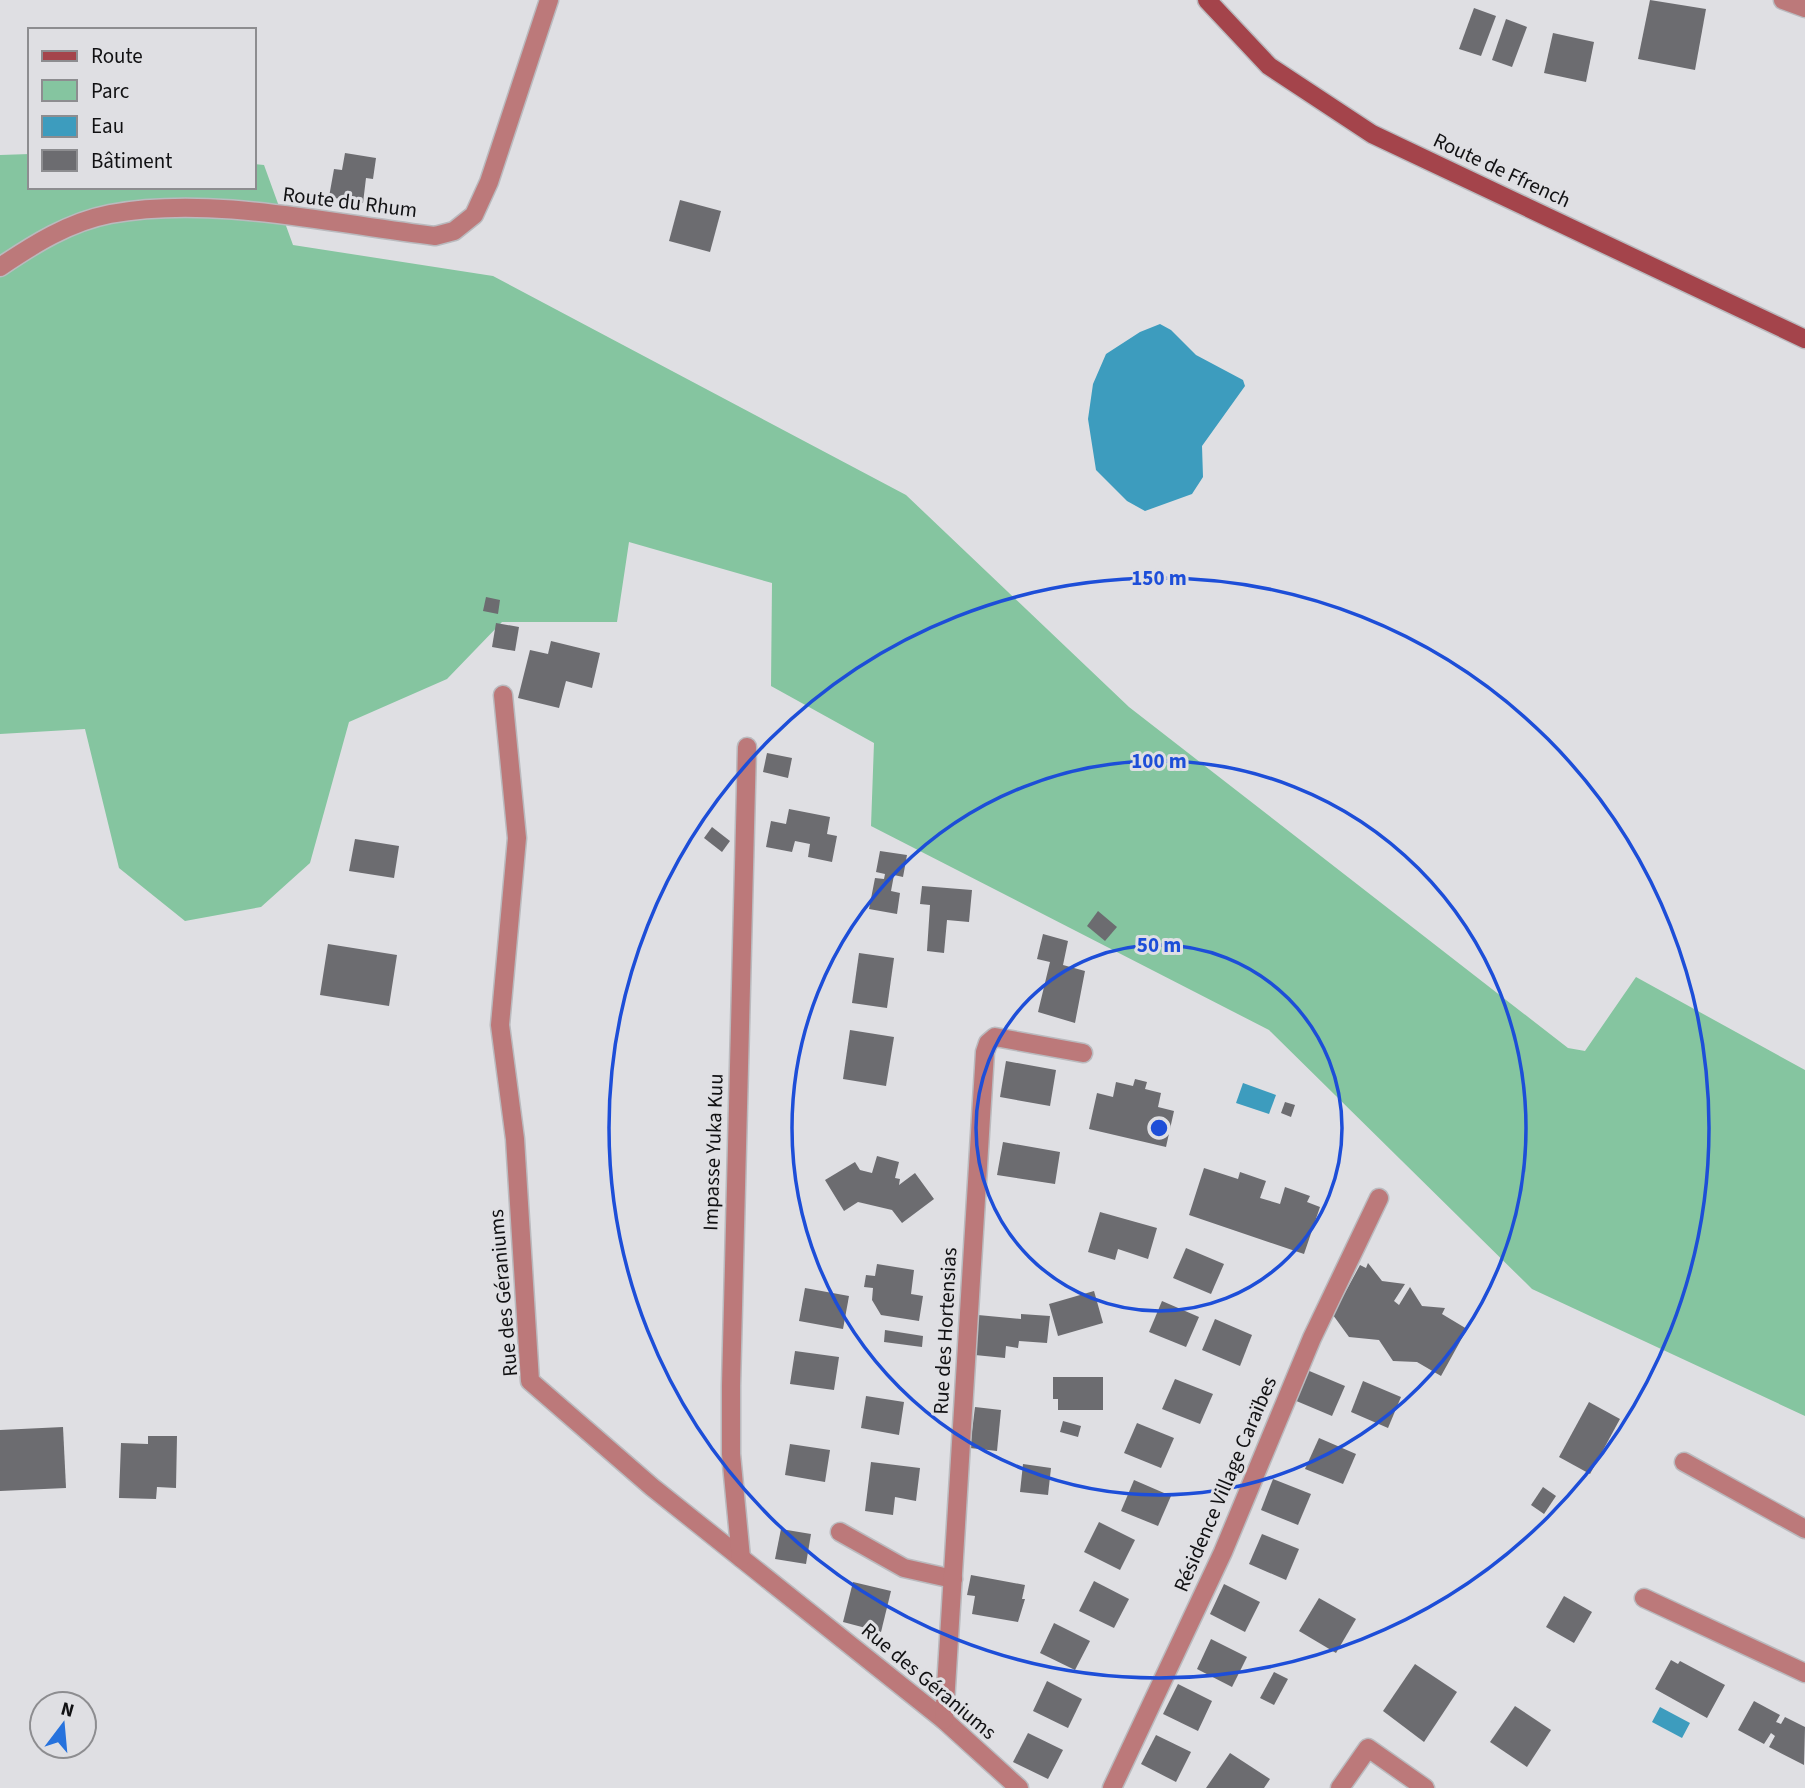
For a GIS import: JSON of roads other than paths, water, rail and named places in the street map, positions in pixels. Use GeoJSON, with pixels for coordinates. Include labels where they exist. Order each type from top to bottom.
{"type":"FeatureCollection","features":[{"type":"Feature","properties":{"kind":"main road","name":"Route de Ffrench"},"geometry":{"type":"LineString","coordinates":[[1207,0],[1269,66],[1372,134],[1805,339]]}},
{"type":"Feature","properties":{"kind":"street","name":"Route du Rhum"},"geometry":{"type":"LineString","coordinates":[[0,267],[48,235],[108,215],[151,209],[239,211],[435,236],[454,232],[474,215],[489,182],[549,0]]}},
{"type":"Feature","properties":{"kind":"street"},"geometry":{"type":"LineString","coordinates":[[1783,0],[1805,8]]}},
{"type":"Feature","properties":{"kind":"street","name":"Rue des Géraniums"},"geometry":{"type":"LineString","coordinates":[[503,695],[517,838],[500,1025],[515,1139],[530,1381],[652,1487],[944,1720],[1019,1788]]}},
{"type":"Feature","properties":{"kind":"street","name":"Impasse Yuka Kuu"},"geometry":{"type":"LineString","coordinates":[[741,1558],[731,1454],[731,1399],[747,747]]}},
{"type":"Feature","properties":{"kind":"street","name":"Rue des Hortensias"},"geometry":{"type":"LineString","coordinates":[[944,1720],[985,1052],[988,1042],[995,1037],[1083,1053]]}},
{"type":"Feature","properties":{"kind":"street","name":"Résidence Village Caraïbes"},"geometry":{"type":"LineString","coordinates":[[1112,1788],[1223,1552],[1312,1338],[1379,1198]]}},
{"type":"Feature","properties":{"kind":"street"},"geometry":{"type":"LineString","coordinates":[[1685,1462],[1805,1529]]}},
{"type":"Feature","properties":{"kind":"street"},"geometry":{"type":"LineString","coordinates":[[840,1532],[904,1568],[953,1579]]}},
{"type":"Feature","properties":{"kind":"street"},"geometry":{"type":"LineString","coordinates":[[1644,1598],[1805,1673]]}},
{"type":"Feature","properties":{"kind":"street"},"geometry":{"type":"LineString","coordinates":[[1340,1788],[1368,1748],[1425,1788]]}},
{"type":"Feature","properties":{"kind":"water"},"geometry":{"type":"Polygon","coordinates":[[[1160,324],[1171,330],[1196,355],[1243,380],[1245,386],[1202,446],[1203,477],[1192,494],[1145,511],[1127,501],[1096,470],[1088,419],[1093,384],[1106,354],[1140,332],[1160,324]]]}},
{"type":"Feature","properties":{"kind":"water"},"geometry":{"type":"Polygon","coordinates":[[[1243,1083],[1276,1095],[1269,1114],[1236,1103],[1243,1083]]]}},
{"type":"Feature","properties":{"kind":"water"},"geometry":{"type":"Polygon","coordinates":[[[1660,1707],[1690,1723],[1682,1738],[1652,1722],[1660,1707]]]}}]}
